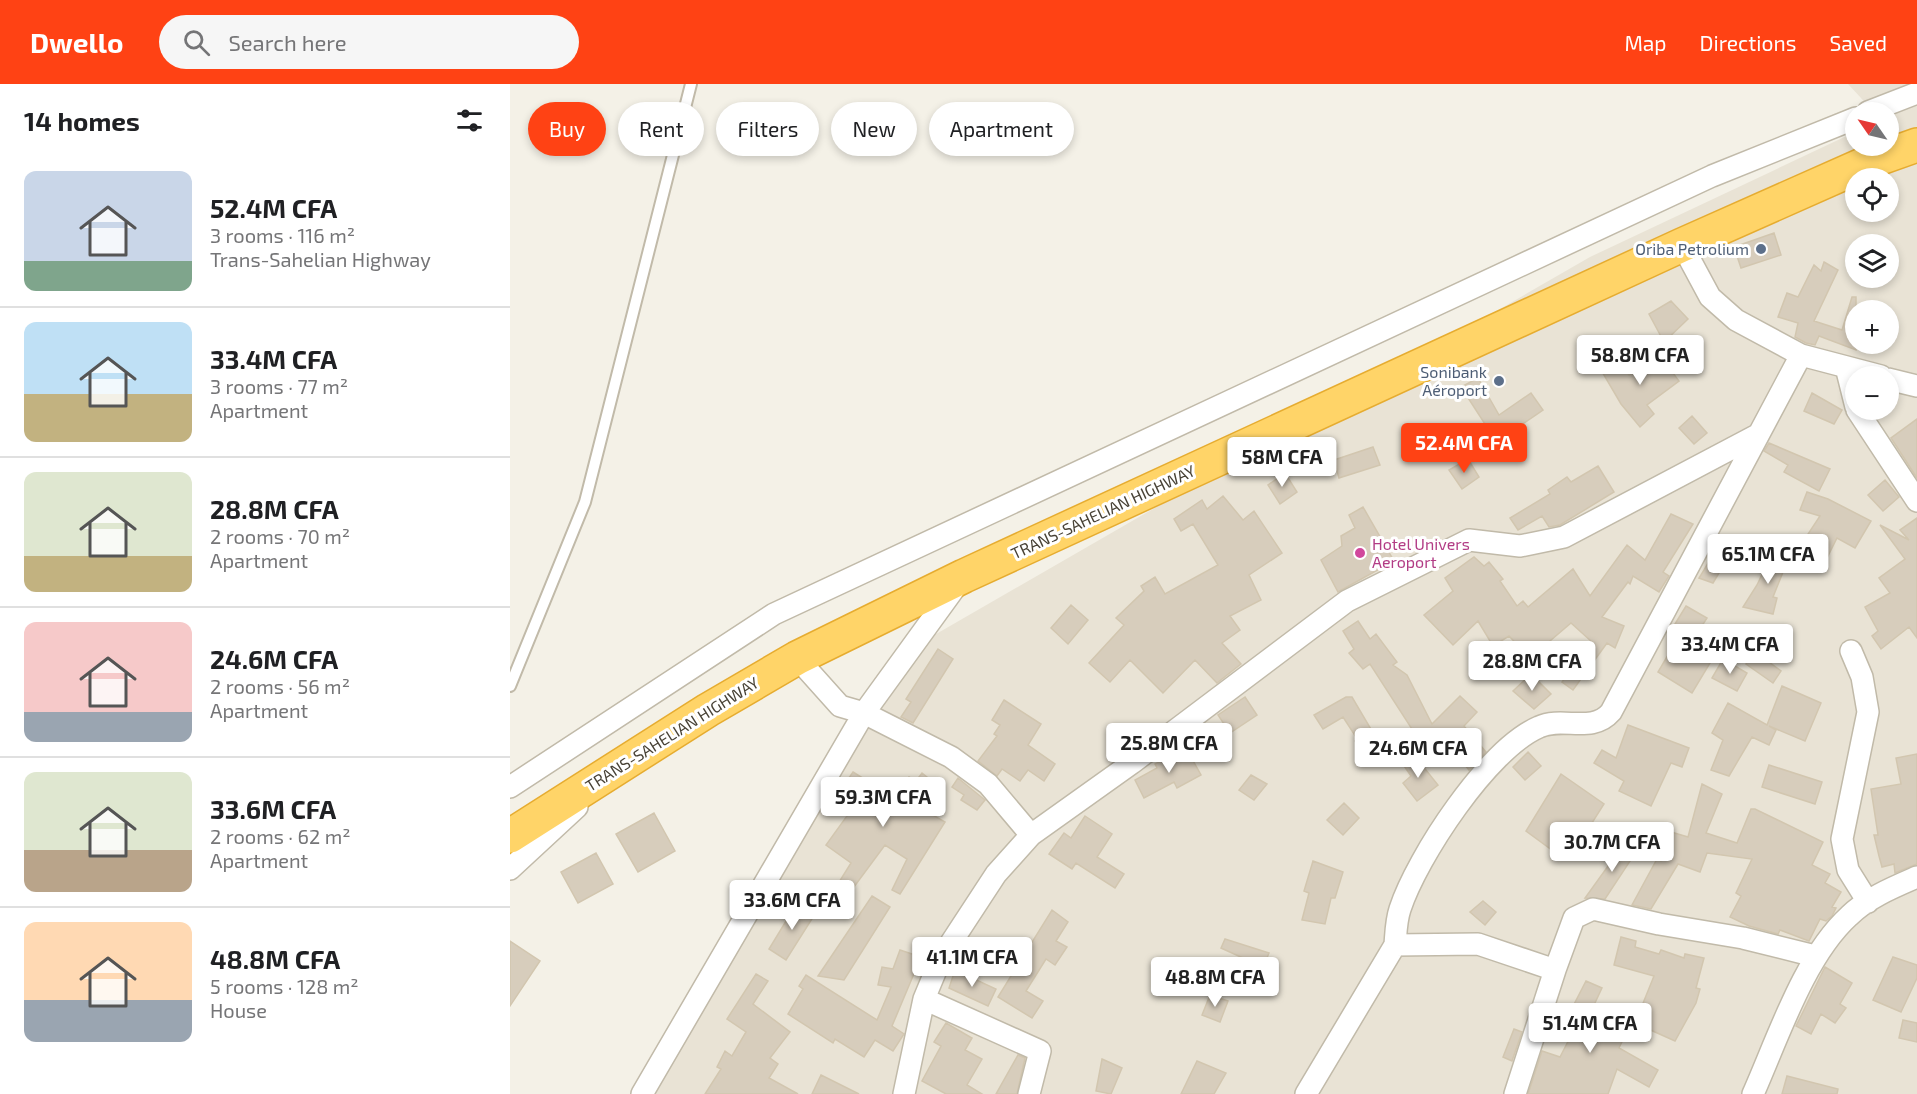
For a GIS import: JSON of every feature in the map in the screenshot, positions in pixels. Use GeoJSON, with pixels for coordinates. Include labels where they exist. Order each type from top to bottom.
{"type":"FeatureCollection","features":[{"type":"Feature","properties":{"kind":"highway","name":"TRANS-SAHELIAN HIGHWAY"},"geometry":{"type":"LineString","coordinates":[[510,836],[625,762],[797,658],[964,576],[1682,244],[1869,162],[1917,145]]}},
{"type":"Feature","properties":{"kind":"street"},"geometry":{"type":"LineString","coordinates":[[1894,102],[1917,93]]}},
{"type":"Feature","properties":{"kind":"street"},"geometry":{"type":"LineString","coordinates":[[510,787],[774,614],[1701,181],[1845,122]]}},
{"type":"Feature","properties":{"kind":"street"},"geometry":{"type":"LineString","coordinates":[[1682,244],[1710,297],[1720,308],[1736,320],[1801,355],[1845,367]]}},
{"type":"Feature","properties":{"kind":"street"},"geometry":{"type":"LineString","coordinates":[[1306,1094],[1341,1040],[1395,945],[1400,909],[1427,854],[1450,816],[1504,752],[1536,728],[1546,723],[1595,723],[1604,721],[1611,712],[1801,355]]}},
{"type":"Feature","properties":{"kind":"street"},"geometry":{"type":"LineString","coordinates":[[1899,382],[1917,386]]}},
{"type":"Feature","properties":{"kind":"street"},"geometry":{"type":"LineString","coordinates":[[1864,420],[1917,501]]}},
{"type":"Feature","properties":{"kind":"street"},"geometry":{"type":"LineString","coordinates":[[904,1094],[924,999],[941,958],[996,874],[1031,835],[1132,764],[1347,601],[1469,540],[1520,546],[1564,537],[1759,434]]}},
{"type":"Feature","properties":{"kind":"street"},"geometry":{"type":"LineString","coordinates":[[642,1094],[864,713],[964,576]]}},
{"type":"Feature","properties":{"kind":"street"},"geometry":{"type":"LineString","coordinates":[[1851,651],[1862,677],[1868,712],[1842,839],[1848,870],[1868,902]]}},
{"type":"Feature","properties":{"kind":"street"},"geometry":{"type":"LineString","coordinates":[[797,658],[835,703],[864,713],[951,757],[988,784],[1031,835]]}},
{"type":"Feature","properties":{"kind":"street"},"geometry":{"type":"LineString","coordinates":[[510,869],[625,762]]}},
{"type":"Feature","properties":{"kind":"street"},"geometry":{"type":"LineString","coordinates":[[1753,1094],[1815,956],[1849,915],[1868,902],[1917,877]]}},
{"type":"Feature","properties":{"kind":"street"},"geometry":{"type":"LineString","coordinates":[[1515,1094],[1574,918],[1593,909],[1659,924],[1743,938],[1815,956]]}},
{"type":"Feature","properties":{"kind":"street"},"geometry":{"type":"LineString","coordinates":[[1395,945],[1478,944],[1555,970]]}},
{"type":"Feature","properties":{"kind":"street"},"geometry":{"type":"LineString","coordinates":[[924,999],[1040,1051],[1029,1094]]}},
{"type":"Feature","properties":{"kind":"lane"},"geometry":{"type":"LineString","coordinates":[[510,687],[585,502],[691,84]]}},
{"type":"Feature","properties":{"kind":"shaded area"},"geometry":{"type":"Polygon","coordinates":[[[1848,84],[1917,84],[1917,1094],[636,1094],[924,641],[1590,257],[1845,137],[1845,156],[1899,156],[1899,102],[1865,102],[1848,84]]]}},
{"type":"Feature","properties":{"kind":"building"},"geometry":{"type":"Polygon","coordinates":[[[1774,233],[1781,255],[1741,268],[1734,247],[1774,233]]]}},
{"type":"Feature","properties":{"kind":"building"},"geometry":{"type":"Polygon","coordinates":[[[1824,262],[1838,270],[1814,321],[1842,330],[1845,320],[1845,346],[1819,336],[1815,345],[1806,343],[1795,337],[1798,323],[1778,317],[1787,293],[1798,297],[1814,265],[1821,271],[1824,262]]]}},
{"type":"Feature","properties":{"kind":"building"},"geometry":{"type":"Polygon","coordinates":[[[1671,301],[1688,319],[1664,342],[1649,314],[1671,301]]]}},
{"type":"Feature","properties":{"kind":"building"},"geometry":{"type":"Polygon","coordinates":[[[1658,353],[1679,381],[1647,405],[1654,414],[1640,427],[1621,404],[1601,370],[1619,358],[1629,375],[1658,353]]]}},
{"type":"Feature","properties":{"kind":"building"},"geometry":{"type":"Polygon","coordinates":[[[1478,378],[1499,415],[1531,393],[1543,410],[1514,430],[1512,425],[1482,444],[1474,430],[1485,424],[1461,387],[1478,378]]]}},
{"type":"Feature","properties":{"kind":"building"},"geometry":{"type":"Polygon","coordinates":[[[1812,393],[1842,410],[1834,424],[1804,411],[1812,393]]]}},
{"type":"Feature","properties":{"kind":"building"},"geometry":{"type":"Polygon","coordinates":[[[1692,416],[1707,433],[1694,444],[1679,428],[1692,416]]]}},
{"type":"Feature","properties":{"kind":"building"},"geometry":{"type":"Polygon","coordinates":[[[1917,419],[1917,478],[1891,438],[1917,419]]]}},
{"type":"Feature","properties":{"kind":"building"},"geometry":{"type":"Polygon","coordinates":[[[1769,443],[1830,469],[1819,491],[1784,472],[1788,465],[1764,451],[1769,443]]]}},
{"type":"Feature","properties":{"kind":"building"},"geometry":{"type":"Polygon","coordinates":[[[1373,447],[1380,465],[1339,478],[1334,460],[1373,447]]]}},
{"type":"Feature","properties":{"kind":"building"},"geometry":{"type":"Polygon","coordinates":[[[1468,459],[1479,477],[1462,489],[1449,470],[1468,459]]]}},
{"type":"Feature","properties":{"kind":"building"},"geometry":{"type":"Polygon","coordinates":[[[1598,466],[1614,492],[1560,525],[1549,527],[1542,516],[1518,530],[1510,518],[1550,494],[1548,490],[1567,477],[1571,482],[1598,466]]]}},
{"type":"Feature","properties":{"kind":"building"},"geometry":{"type":"Polygon","coordinates":[[[1285,473],[1297,492],[1280,504],[1268,485],[1285,473]]]}},
{"type":"Feature","properties":{"kind":"building"},"geometry":{"type":"Polygon","coordinates":[[[1885,480],[1899,497],[1883,511],[1868,495],[1885,480]]]}},
{"type":"Feature","properties":{"kind":"building"},"geometry":{"type":"Polygon","coordinates":[[[1807,492],[1828,499],[1871,521],[1855,548],[1837,538],[1823,566],[1801,555],[1811,535],[1808,534],[1820,516],[1800,510],[1807,492]]]}},
{"type":"Feature","properties":{"kind":"building"},"geometry":{"type":"Polygon","coordinates":[[[1223,496],[1243,520],[1254,511],[1282,553],[1249,575],[1261,600],[1230,616],[1240,630],[1222,643],[1241,664],[1217,683],[1195,660],[1163,693],[1130,660],[1110,682],[1089,663],[1124,625],[1116,618],[1144,591],[1141,586],[1155,577],[1165,594],[1218,565],[1193,524],[1181,531],[1174,519],[1202,500],[1207,509],[1223,496]]]}},
{"type":"Feature","properties":{"kind":"building","name":"Hotel Univers Aeroport"},"geometry":{"type":"Polygon","coordinates":[[[1363,507],[1394,561],[1338,592],[1321,560],[1342,546],[1341,536],[1355,528],[1349,515],[1363,507]]]}},
{"type":"Feature","properties":{"kind":"building"},"geometry":{"type":"Polygon","coordinates":[[[1671,514],[1693,524],[1663,572],[1669,576],[1659,592],[1633,576],[1630,584],[1628,582],[1602,617],[1624,626],[1615,648],[1607,643],[1573,690],[1562,682],[1592,642],[1571,623],[1530,658],[1509,636],[1493,646],[1478,621],[1453,645],[1424,615],[1453,591],[1445,578],[1474,557],[1484,566],[1489,562],[1503,579],[1500,581],[1517,606],[1523,601],[1528,607],[1573,569],[1590,596],[1627,545],[1645,560],[1671,514]]]}},
{"type":"Feature","properties":{"kind":"building"},"geometry":{"type":"Polygon","coordinates":[[[1917,518],[1917,638],[1909,627],[1881,649],[1872,636],[1878,631],[1865,607],[1890,593],[1879,578],[1905,559],[1880,525],[1909,540],[1900,530],[1917,518]]]}},
{"type":"Feature","properties":{"kind":"building"},"geometry":{"type":"Polygon","coordinates":[[[1774,549],[1789,557],[1773,597],[1777,598],[1773,614],[1743,607],[1757,585],[1774,549]]]}},
{"type":"Feature","properties":{"kind":"building"},"geometry":{"type":"Polygon","coordinates":[[[1710,560],[1722,568],[1713,583],[1699,578],[1710,560]]]}},
{"type":"Feature","properties":{"kind":"building"},"geometry":{"type":"Polygon","coordinates":[[[1071,605],[1088,620],[1068,644],[1051,628],[1071,605]]]}},
{"type":"Feature","properties":{"kind":"building"},"geometry":{"type":"Polygon","coordinates":[[[1686,606],[1707,618],[1687,649],[1710,663],[1692,693],[1658,672],[1684,628],[1675,624],[1686,606]]]}},
{"type":"Feature","properties":{"kind":"building"},"geometry":{"type":"Polygon","coordinates":[[[1358,621],[1370,639],[1376,634],[1397,662],[1393,665],[1407,675],[1432,724],[1460,696],[1477,712],[1464,726],[1486,752],[1469,770],[1449,745],[1430,757],[1370,664],[1363,669],[1349,653],[1354,649],[1343,631],[1358,621]]]}},
{"type":"Feature","properties":{"kind":"building"},"geometry":{"type":"Polygon","coordinates":[[[1757,646],[1774,653],[1769,662],[1781,671],[1773,683],[1746,664],[1757,646]]]}},
{"type":"Feature","properties":{"kind":"building"},"geometry":{"type":"Polygon","coordinates":[[[938,649],[953,659],[913,723],[901,717],[911,702],[906,699],[938,649]]]}},
{"type":"Feature","properties":{"kind":"building"},"geometry":{"type":"Polygon","coordinates":[[[1723,659],[1747,673],[1737,691],[1712,678],[1723,659]]]}},
{"type":"Feature","properties":{"kind":"building"},"geometry":{"type":"Polygon","coordinates":[[[1531,674],[1551,694],[1534,709],[1513,691],[1531,674]]]}},
{"type":"Feature","properties":{"kind":"building"},"geometry":{"type":"Polygon","coordinates":[[[1782,686],[1821,703],[1805,741],[1769,726],[1776,730],[1769,745],[1752,737],[1729,776],[1711,770],[1723,740],[1712,733],[1728,703],[1767,725],[1782,686]]]}},
{"type":"Feature","properties":{"kind":"building"},"geometry":{"type":"Polygon","coordinates":[[[1245,697],[1257,715],[1230,733],[1218,715],[1245,697]]]}},
{"type":"Feature","properties":{"kind":"building"},"geometry":{"type":"Polygon","coordinates":[[[1346,697],[1352,697],[1375,736],[1377,748],[1364,758],[1355,741],[1358,740],[1343,717],[1323,729],[1314,715],[1346,697]]]}},
{"type":"Feature","properties":{"kind":"building"},"geometry":{"type":"Polygon","coordinates":[[[1004,700],[1041,724],[1028,745],[1055,764],[1044,781],[1028,770],[1020,781],[1002,769],[997,776],[978,761],[997,736],[994,734],[1000,725],[992,720],[1004,700]]]}},
{"type":"Feature","properties":{"kind":"building"},"geometry":{"type":"Polygon","coordinates":[[[1628,725],[1689,748],[1682,767],[1671,763],[1651,806],[1619,791],[1624,781],[1594,763],[1602,750],[1616,758],[1628,725]]]}},
{"type":"Feature","properties":{"kind":"building"},"geometry":{"type":"Polygon","coordinates":[[[1186,748],[1201,775],[1177,788],[1174,782],[1144,798],[1135,780],[1157,768],[1155,764],[1186,748]]]}},
{"type":"Feature","properties":{"kind":"building"},"geometry":{"type":"Polygon","coordinates":[[[1528,752],[1541,766],[1525,780],[1513,767],[1528,752]]]}},
{"type":"Feature","properties":{"kind":"building"},"geometry":{"type":"Polygon","coordinates":[[[1917,754],[1917,864],[1895,873],[1894,864],[1882,867],[1874,835],[1878,835],[1871,789],[1901,784],[1896,758],[1917,754]]]}},
{"type":"Feature","properties":{"kind":"building"},"geometry":{"type":"Polygon","coordinates":[[[1414,755],[1438,785],[1417,801],[1403,783],[1411,776],[1402,763],[1414,755]]]}},
{"type":"Feature","properties":{"kind":"building"},"geometry":{"type":"Polygon","coordinates":[[[1769,765],[1822,782],[1815,804],[1762,787],[1769,765]]]}},
{"type":"Feature","properties":{"kind":"building"},"geometry":{"type":"Polygon","coordinates":[[[853,772],[894,798],[909,777],[916,781],[922,773],[933,782],[917,806],[945,822],[900,894],[892,890],[907,859],[885,845],[848,895],[836,887],[851,863],[826,845],[847,816],[834,806],[843,793],[840,791],[853,772]]]}},
{"type":"Feature","properties":{"kind":"building"},"geometry":{"type":"Polygon","coordinates":[[[1561,774],[1604,804],[1585,834],[1579,830],[1560,856],[1526,831],[1561,774]]]}},
{"type":"Feature","properties":{"kind":"building"},"geometry":{"type":"Polygon","coordinates":[[[1251,775],[1267,784],[1254,800],[1239,790],[1251,775]]]}},
{"type":"Feature","properties":{"kind":"building"},"geometry":{"type":"Polygon","coordinates":[[[958,778],[985,800],[977,810],[961,800],[964,795],[952,787],[958,778]]]}},
{"type":"Feature","properties":{"kind":"building"},"geometry":{"type":"Polygon","coordinates":[[[1702,784],[1722,794],[1706,833],[1737,843],[1751,809],[1755,809],[1823,842],[1812,865],[1830,874],[1825,883],[1841,892],[1832,907],[1836,908],[1832,916],[1826,921],[1820,919],[1809,941],[1780,930],[1778,934],[1749,926],[1730,917],[1741,896],[1736,893],[1752,859],[1707,853],[1700,872],[1678,864],[1651,909],[1632,905],[1657,859],[1661,861],[1671,832],[1688,837],[1702,784]]]}},
{"type":"Feature","properties":{"kind":"building"},"geometry":{"type":"Polygon","coordinates":[[[1344,803],[1359,818],[1343,835],[1327,820],[1344,803]]]}},
{"type":"Feature","properties":{"kind":"building"},"geometry":{"type":"Polygon","coordinates":[[[654,813],[675,851],[638,872],[616,834],[654,813]]]}},
{"type":"Feature","properties":{"kind":"building"},"geometry":{"type":"Polygon","coordinates":[[[1085,816],[1112,834],[1097,857],[1124,874],[1115,888],[1076,863],[1072,869],[1049,854],[1064,833],[1071,838],[1085,816]]]}},
{"type":"Feature","properties":{"kind":"building"},"geometry":{"type":"Polygon","coordinates":[[[1624,844],[1638,849],[1605,899],[1585,898],[1624,844]]]}},
{"type":"Feature","properties":{"kind":"building"},"geometry":{"type":"Polygon","coordinates":[[[596,853],[613,884],[578,903],[561,872],[596,853]]]}},
{"type":"Feature","properties":{"kind":"building"},"geometry":{"type":"Polygon","coordinates":[[[1313,861],[1343,872],[1335,898],[1331,898],[1325,924],[1302,920],[1309,893],[1304,891],[1313,861]]]}},
{"type":"Feature","properties":{"kind":"building"},"geometry":{"type":"Polygon","coordinates":[[[872,896],[890,907],[844,980],[818,976],[872,896]]]}},
{"type":"Feature","properties":{"kind":"building"},"geometry":{"type":"Polygon","coordinates":[[[1483,901],[1496,912],[1485,925],[1470,912],[1483,901]]]}},
{"type":"Feature","properties":{"kind":"building"},"geometry":{"type":"Polygon","coordinates":[[[797,903],[815,914],[786,960],[769,949],[797,903]]]}},
{"type":"Feature","properties":{"kind":"building"},"geometry":{"type":"Polygon","coordinates":[[[1052,910],[1068,922],[1056,941],[1067,947],[1055,965],[1046,959],[1026,991],[1043,1001],[1032,1018],[998,997],[1052,910]]]}},
{"type":"Feature","properties":{"kind":"building"},"geometry":{"type":"Polygon","coordinates":[[[1621,937],[1636,941],[1635,947],[1659,954],[1661,950],[1684,958],[1685,954],[1704,958],[1696,988],[1700,989],[1696,1003],[1675,1041],[1635,1023],[1654,976],[1614,965],[1621,937]]]}},
{"type":"Feature","properties":{"kind":"building"},"geometry":{"type":"Polygon","coordinates":[[[1225,939],[1269,953],[1263,967],[1221,948],[1225,939]]]}},
{"type":"Feature","properties":{"kind":"building"},"geometry":{"type":"Polygon","coordinates":[[[510,941],[540,961],[510,1006],[510,941]]]}},
{"type":"Feature","properties":{"kind":"building"},"geometry":{"type":"Polygon","coordinates":[[[900,950],[921,957],[892,1026],[904,1034],[893,1051],[875,1040],[864,1057],[835,1039],[833,1043],[788,1014],[803,989],[799,986],[806,975],[877,1020],[891,987],[878,985],[882,967],[893,969],[900,950]]]}},
{"type":"Feature","properties":{"kind":"building"},"geometry":{"type":"Polygon","coordinates":[[[1893,957],[1917,965],[1917,978],[1901,1012],[1873,1000],[1893,957]]]}},
{"type":"Feature","properties":{"kind":"building"},"geometry":{"type":"Polygon","coordinates":[[[1825,967],[1852,983],[1840,1004],[1846,1008],[1835,1023],[1821,1014],[1811,1034],[1796,1026],[1825,967]]]}},
{"type":"Feature","properties":{"kind":"building"},"geometry":{"type":"Polygon","coordinates":[[[955,970],[996,989],[988,1006],[949,988],[955,970]]]}},
{"type":"Feature","properties":{"kind":"building"},"geometry":{"type":"Polygon","coordinates":[[[756,974],[768,981],[753,1004],[790,1032],[770,1058],[778,1064],[769,1078],[798,1094],[705,1094],[721,1069],[717,1067],[725,1051],[732,1056],[746,1032],[727,1019],[756,974]]]}},
{"type":"Feature","properties":{"kind":"building"},"geometry":{"type":"Polygon","coordinates":[[[1586,981],[1602,988],[1594,1005],[1631,1023],[1619,1048],[1658,1070],[1649,1087],[1617,1069],[1608,1094],[1528,1094],[1542,1051],[1560,1057],[1579,1020],[1568,1016],[1586,981]]]}},
{"type":"Feature","properties":{"kind":"building"},"geometry":{"type":"Polygon","coordinates":[[[1210,995],[1228,1001],[1220,1022],[1202,1015],[1210,995]]]}},
{"type":"Feature","properties":{"kind":"building"},"geometry":{"type":"Polygon","coordinates":[[[1903,1020],[1917,1023],[1917,1042],[1899,1038],[1903,1020]]]}},
{"type":"Feature","properties":{"kind":"building"},"geometry":{"type":"Polygon","coordinates":[[[946,1023],[972,1038],[965,1050],[982,1059],[967,1085],[982,1094],[946,1094],[922,1081],[941,1046],[934,1042],[946,1023]]]}},
{"type":"Feature","properties":{"kind":"building"},"geometry":{"type":"Polygon","coordinates":[[[1514,1029],[1522,1032],[1512,1061],[1503,1057],[1514,1029]]]}},
{"type":"Feature","properties":{"kind":"building"},"geometry":{"type":"Polygon","coordinates":[[[1018,1055],[1025,1058],[1017,1094],[996,1094],[1018,1055]]]}},
{"type":"Feature","properties":{"kind":"building"},"geometry":{"type":"Polygon","coordinates":[[[1102,1059],[1122,1068],[1111,1094],[1096,1091],[1102,1059]]]}},
{"type":"Feature","properties":{"kind":"building"},"geometry":{"type":"Polygon","coordinates":[[[1197,1061],[1226,1073],[1214,1094],[1181,1094],[1197,1061]]]}},
{"type":"Feature","properties":{"kind":"building"},"geometry":{"type":"Polygon","coordinates":[[[821,1075],[859,1094],[812,1094],[821,1075]]]}},
{"type":"Feature","properties":{"kind":"building"},"geometry":{"type":"Polygon","coordinates":[[[1787,1076],[1838,1089],[1837,1094],[1782,1094],[1787,1076]]]}},
{"type":"Feature","properties":{"kind":"place","name":"Oriba Petrolium"},"geometry":{"type":"Point","coordinates":[1761,249]}},
{"type":"Feature","properties":{"kind":"place","name":"Sonibank Aéroport"},"geometry":{"type":"Point","coordinates":[1499,381]}},
{"type":"Feature","properties":{"kind":"place","name":"Hotel Univers Aeroport"},"geometry":{"type":"Point","coordinates":[1360,553]}}]}
